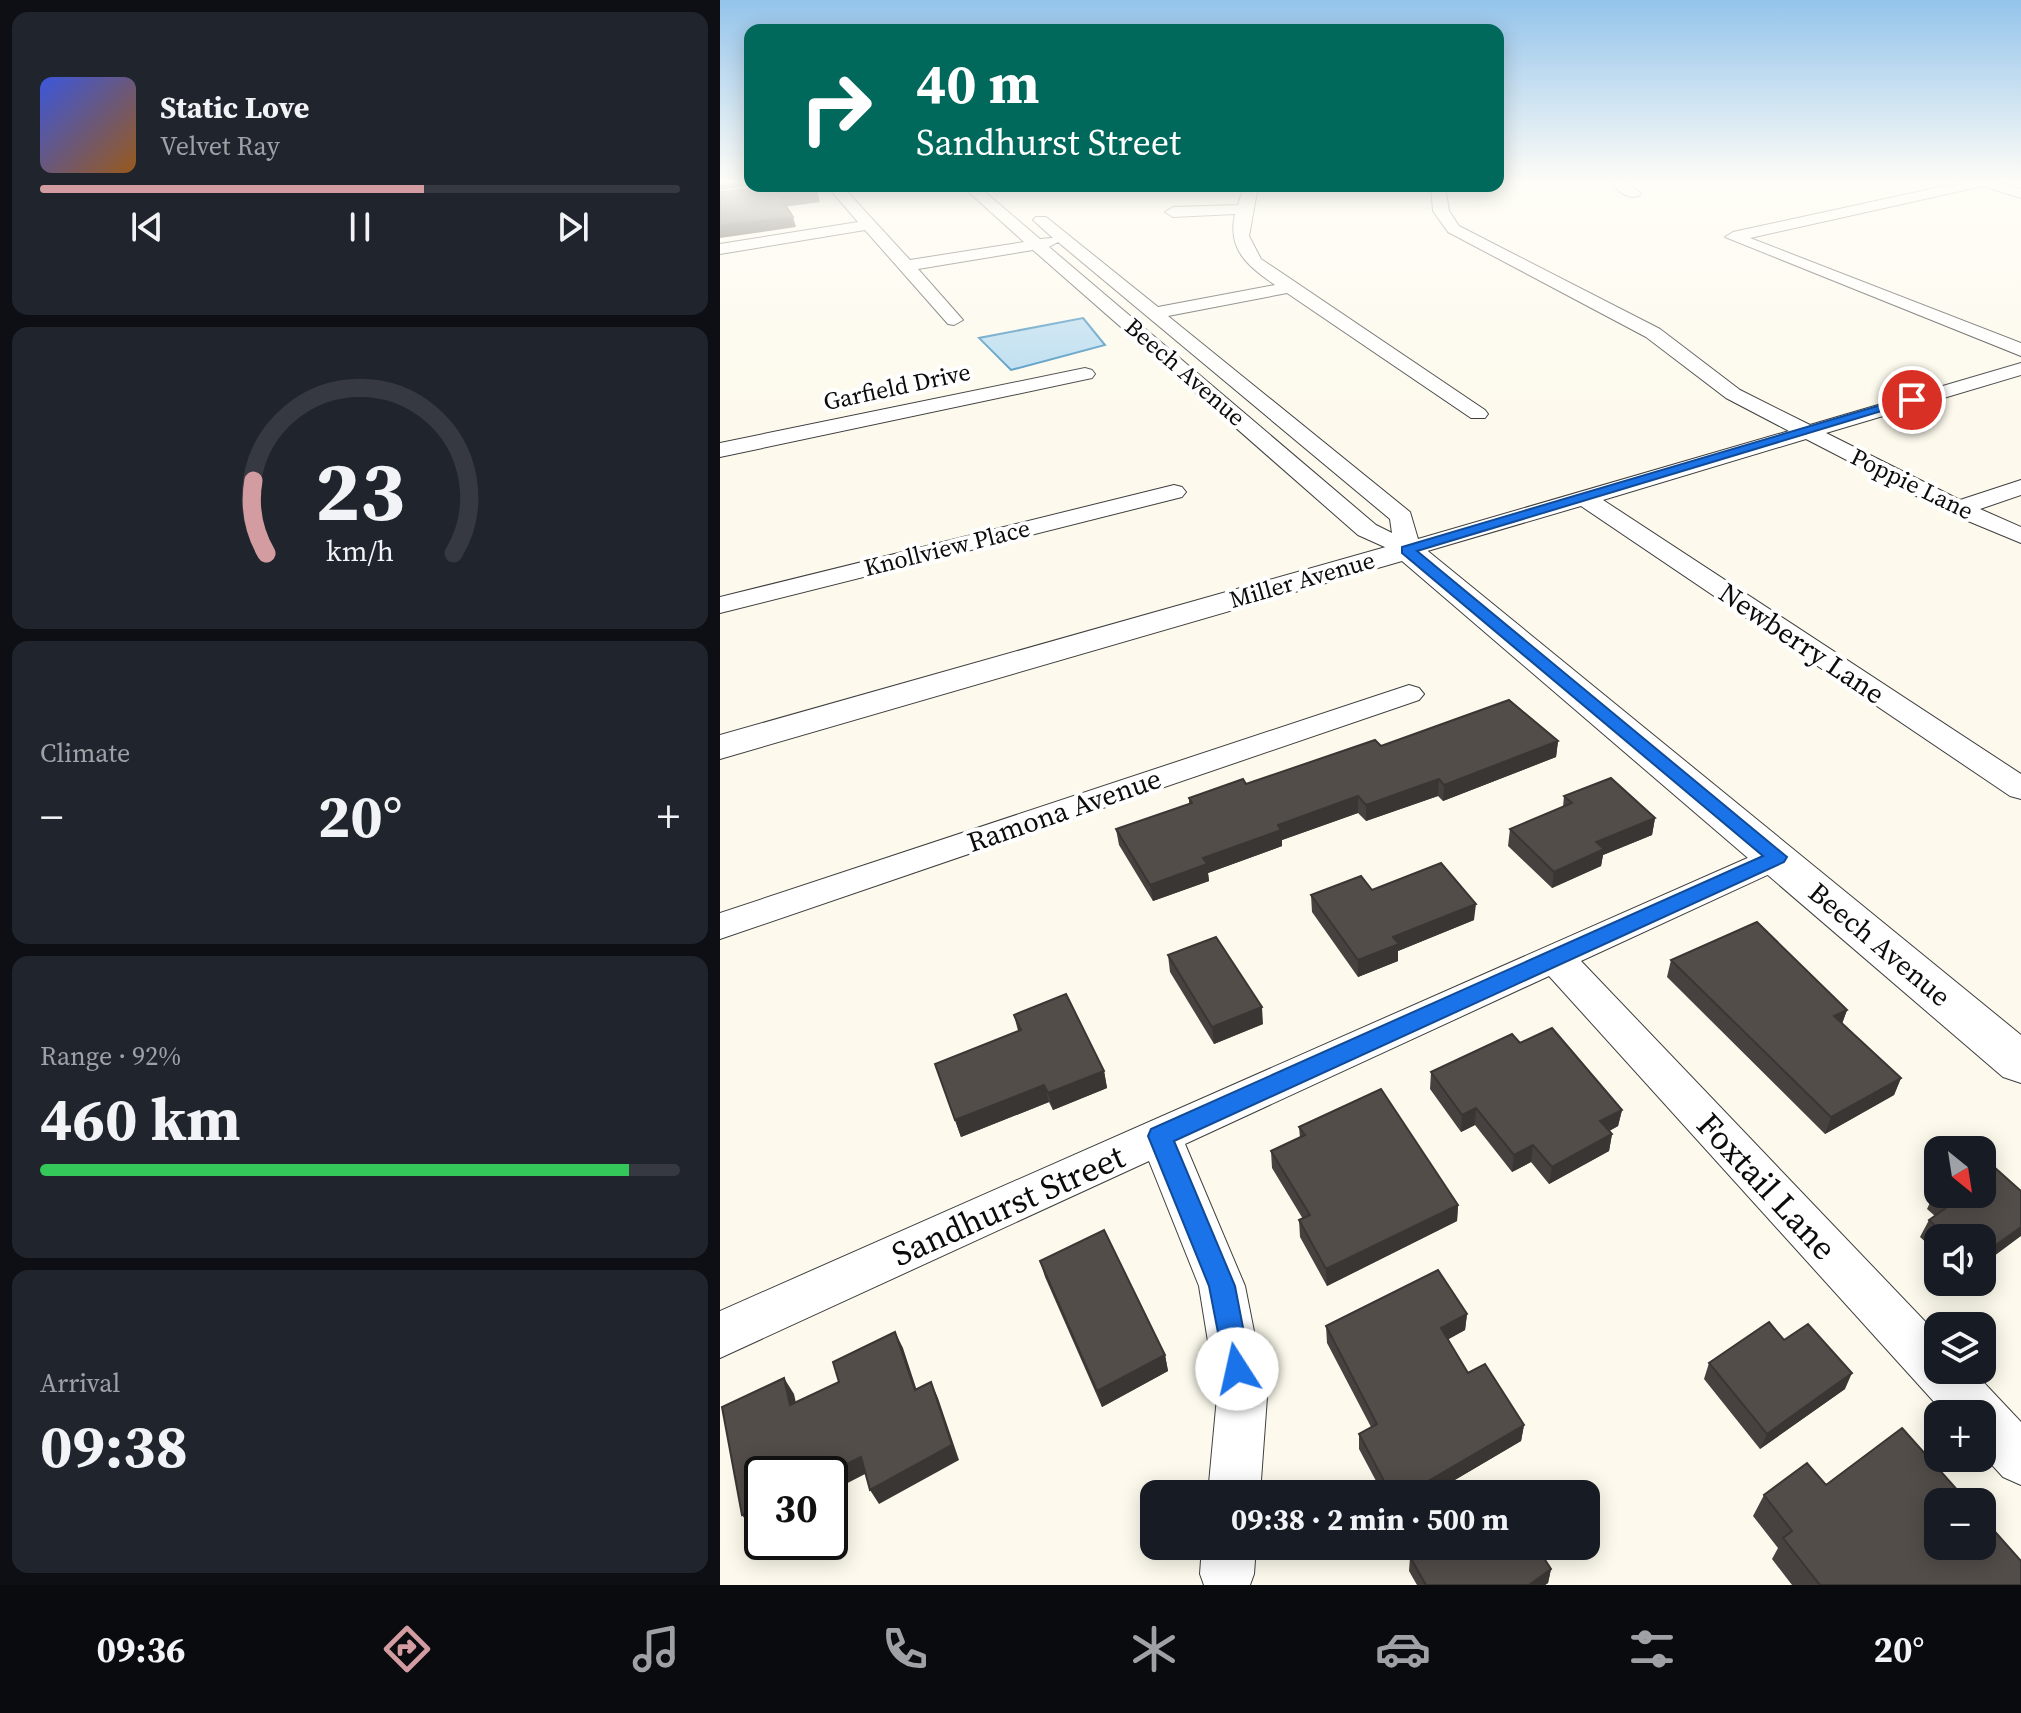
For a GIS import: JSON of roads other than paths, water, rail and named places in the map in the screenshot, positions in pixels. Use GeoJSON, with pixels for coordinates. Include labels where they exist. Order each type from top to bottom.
{"type":"FeatureCollection","features":[{"type":"Feature","properties":{"kind":"street"},"geometry":{"type":"LineString","coordinates":[[897,256],[954,320]]}},
{"type":"Feature","properties":{"kind":"street"},"geometry":{"type":"LineString","coordinates":[[906,266],[966,256]]}},
{"type":"Feature","properties":{"kind":"street","name":"Beech Avenue"},"geometry":{"type":"LineString","coordinates":[[1051,256],[1367,530],[1407,550],[2021,1063]]}},
{"type":"Feature","properties":{"kind":"street","name":"Beech Avenue"},"geometry":{"type":"LineString","coordinates":[[1085,256],[1402,517],[1407,550]]}},
{"type":"Feature","properties":{"kind":"street"},"geometry":{"type":"LineString","coordinates":[[1249,256],[1255,263],[1478,414]]}},
{"type":"Feature","properties":{"kind":"street","name":"Poppie Lane"},"geometry":{"type":"LineString","coordinates":[[1505,256],[1653,333],[1733,394],[1959,509],[2021,536]]}},
{"type":"Feature","properties":{"kind":"street"},"geometry":{"type":"LineString","coordinates":[[1781,256],[2021,350]]}},
{"type":"Feature","properties":{"kind":"street"},"geometry":{"type":"LineString","coordinates":[[1154,313],[1290,287]]}},
{"type":"Feature","properties":{"kind":"street","name":"Miller Avenue"},"geometry":{"type":"LineString","coordinates":[[720,747],[1407,550],[2021,369]]}},
{"type":"Feature","properties":{"kind":"street","name":"Garfield Drive"},"geometry":{"type":"LineString","coordinates":[[720,450],[1085,374]]}},
{"type":"Feature","properties":{"kind":"street"},"geometry":{"type":"LineString","coordinates":[[1959,509],[2021,487]]}},
{"type":"Feature","properties":{"kind":"street","name":"Knollview Place"},"geometry":{"type":"LineString","coordinates":[[720,605],[1174,492]]}},
{"type":"Feature","properties":{"kind":"street","name":"Newberry Lane"},"geometry":{"type":"LineString","coordinates":[[1583,497],[2021,789]]}},
{"type":"Feature","properties":{"kind":"street","name":"Ramona Avenue"},"geometry":{"type":"LineString","coordinates":[[720,926],[1409,694]]}},
{"type":"Feature","properties":{"kind":"street","name":"Sandhurst Street"},"geometry":{"type":"LineString","coordinates":[[720,1335],[1777,857]]}},
{"type":"Feature","properties":{"kind":"street","name":"Foxtail Lane"},"geometry":{"type":"LineString","coordinates":[[1555,958],[1965,1400]]}},
{"type":"Feature","properties":{"kind":"street"},"geometry":{"type":"LineString","coordinates":[[1160,1136],[1222,1286],[1242,1397],[1235,1480]]}},
{"type":"Feature","properties":{"kind":"street","name":"Foxtail Lane"},"geometry":{"type":"LineString","coordinates":[[1996,1433],[2021,1459]]}},
{"type":"Feature","properties":{"kind":"water"},"geometry":{"type":"Polygon","coordinates":[[[1083,318],[1105,345],[1011,370],[979,338],[1083,318]]]}}]}
